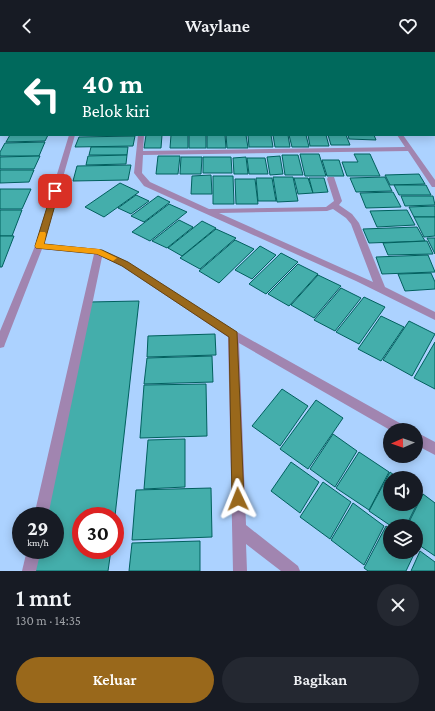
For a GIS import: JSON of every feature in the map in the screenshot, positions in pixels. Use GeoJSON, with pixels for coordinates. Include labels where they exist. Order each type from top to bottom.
{"type":"FeatureCollection","features":[{"type":"Feature","properties":{"kind":"street"},"geometry":{"type":"LineString","coordinates":[[0,344],[39,246],[72,136]]}},
{"type":"Feature","properties":{"kind":"street"},"geometry":{"type":"LineString","coordinates":[[142,136],[138,173],[142,180],[157,190],[382,290],[435,316]]}},
{"type":"Feature","properties":{"kind":"street"},"geometry":{"type":"LineString","coordinates":[[401,136],[435,185]]}},
{"type":"Feature","properties":{"kind":"street"},"geometry":{"type":"LineString","coordinates":[[139,153],[409,149]]}},
{"type":"Feature","properties":{"kind":"street"},"geometry":{"type":"LineString","coordinates":[[205,212],[327,209],[334,206],[338,202],[331,178]]}},
{"type":"Feature","properties":{"kind":"street"},"geometry":{"type":"LineString","coordinates":[[334,206],[349,216],[355,223],[382,290]]}},
{"type":"Feature","properties":{"kind":"street"},"geometry":{"type":"LineString","coordinates":[[39,246],[99,252],[125,264],[233,335],[389,423]]}},
{"type":"Feature","properties":{"kind":"street"},"geometry":{"type":"LineString","coordinates":[[43,507],[99,252]]}},
{"type":"Feature","properties":{"kind":"street"},"geometry":{"type":"LineString","coordinates":[[233,335],[240,571]]}},
{"type":"Feature","properties":{"kind":"street"},"geometry":{"type":"LineString","coordinates":[[423,442],[435,449]]}},
{"type":"Feature","properties":{"kind":"street"},"geometry":{"type":"LineString","coordinates":[[239,529],[293,571]]}},
{"type":"Feature","properties":{"kind":"street"},"geometry":{"type":"LineString","coordinates":[[29,571],[32,559]]}},
{"type":"Feature","properties":{"kind":"building"},"geometry":{"type":"Polygon","coordinates":[[[9,136],[48,136],[45,141],[6,142],[9,136]]]}},
{"type":"Feature","properties":{"kind":"building"},"geometry":{"type":"Polygon","coordinates":[[[135,136],[133,146],[75,147],[79,137],[135,136]]]}},
{"type":"Feature","properties":{"kind":"building"},"geometry":{"type":"Polygon","coordinates":[[[146,136],[162,136],[161,148],[144,148],[146,136]]]}},
{"type":"Feature","properties":{"kind":"building"},"geometry":{"type":"Polygon","coordinates":[[[171,136],[188,136],[188,148],[170,148],[171,136]]]}},
{"type":"Feature","properties":{"kind":"building"},"geometry":{"type":"Polygon","coordinates":[[[189,136],[206,136],[206,148],[189,148],[189,136]]]}},
{"type":"Feature","properties":{"kind":"building"},"geometry":{"type":"Polygon","coordinates":[[[207,136],[225,136],[226,148],[207,148],[207,136]]]}},
{"type":"Feature","properties":{"kind":"building"},"geometry":{"type":"Polygon","coordinates":[[[226,136],[246,136],[248,148],[227,148],[226,136]]]}},
{"type":"Feature","properties":{"kind":"building"},"geometry":{"type":"Polygon","coordinates":[[[248,136],[271,136],[273,147],[249,147],[248,136]]]}},
{"type":"Feature","properties":{"kind":"building"},"geometry":{"type":"Polygon","coordinates":[[[273,136],[288,136],[290,147],[275,147],[273,136]]]}},
{"type":"Feature","properties":{"kind":"building"},"geometry":{"type":"Polygon","coordinates":[[[289,136],[306,136],[309,147],[292,147],[289,136]]]}},
{"type":"Feature","properties":{"kind":"building"},"geometry":{"type":"Polygon","coordinates":[[[308,136],[326,136],[329,146],[310,146],[308,136]]]}},
{"type":"Feature","properties":{"kind":"building"},"geometry":{"type":"Polygon","coordinates":[[[328,136],[346,136],[350,145],[331,145],[328,136]]]}},
{"type":"Feature","properties":{"kind":"building"},"geometry":{"type":"Polygon","coordinates":[[[348,136],[374,136],[376,140],[349,139],[348,136]]]}},
{"type":"Feature","properties":{"kind":"building"},"geometry":{"type":"Polygon","coordinates":[[[45,142],[39,156],[0,156],[0,152],[5,143],[45,142]]]}},
{"type":"Feature","properties":{"kind":"building"},"geometry":{"type":"Polygon","coordinates":[[[91,147],[128,147],[127,155],[89,155],[91,147]]]}},
{"type":"Feature","properties":{"kind":"building"},"geometry":{"type":"Polygon","coordinates":[[[300,154],[319,154],[326,176],[305,176],[300,154]]]}},
{"type":"Feature","properties":{"kind":"building"},"geometry":{"type":"Polygon","coordinates":[[[354,154],[370,154],[380,176],[347,176],[342,162],[358,162],[354,154]]]}},
{"type":"Feature","properties":{"kind":"building"},"geometry":{"type":"Polygon","coordinates":[[[127,155],[126,164],[86,165],[88,156],[127,155]]]}},
{"type":"Feature","properties":{"kind":"building"},"geometry":{"type":"Polygon","coordinates":[[[282,155],[298,155],[303,175],[285,175],[282,155]]]}},
{"type":"Feature","properties":{"kind":"building"},"geometry":{"type":"Polygon","coordinates":[[[40,156],[34,169],[0,169],[0,157],[40,156]]]}},
{"type":"Feature","properties":{"kind":"building"},"geometry":{"type":"Polygon","coordinates":[[[158,156],[180,156],[178,174],[156,174],[158,156]]]}},
{"type":"Feature","properties":{"kind":"building"},"geometry":{"type":"Polygon","coordinates":[[[280,156],[283,174],[270,175],[267,157],[280,156]]]}},
{"type":"Feature","properties":{"kind":"building"},"geometry":{"type":"Polygon","coordinates":[[[181,157],[202,157],[201,174],[180,174],[181,157]]]}},
{"type":"Feature","properties":{"kind":"building"},"geometry":{"type":"Polygon","coordinates":[[[203,157],[231,157],[232,173],[203,173],[203,157]]]}},
{"type":"Feature","properties":{"kind":"building"},"geometry":{"type":"Polygon","coordinates":[[[246,157],[248,174],[234,174],[233,158],[246,157]]]}},
{"type":"Feature","properties":{"kind":"building"},"geometry":{"type":"Polygon","coordinates":[[[247,158],[265,158],[268,174],[249,174],[247,158]]]}},
{"type":"Feature","properties":{"kind":"building"},"geometry":{"type":"Polygon","coordinates":[[[322,160],[339,160],[344,176],[327,176],[322,160]]]}},
{"type":"Feature","properties":{"kind":"building"},"geometry":{"type":"Polygon","coordinates":[[[131,165],[128,180],[73,181],[77,166],[131,165]]]}},
{"type":"Feature","properties":{"kind":"building"},"geometry":{"type":"Polygon","coordinates":[[[0,170],[34,170],[29,182],[0,183],[0,170]]]}},
{"type":"Feature","properties":{"kind":"building"},"geometry":{"type":"Polygon","coordinates":[[[419,174],[425,184],[390,185],[385,175],[419,174]]]}},
{"type":"Feature","properties":{"kind":"building"},"geometry":{"type":"Polygon","coordinates":[[[211,175],[212,194],[191,194],[192,176],[211,175]]]}},
{"type":"Feature","properties":{"kind":"building"},"geometry":{"type":"Polygon","coordinates":[[[213,176],[233,176],[234,204],[213,204],[213,176]]]}},
{"type":"Feature","properties":{"kind":"building"},"geometry":{"type":"Polygon","coordinates":[[[273,177],[293,177],[298,201],[277,202],[273,177]]]}},
{"type":"Feature","properties":{"kind":"building"},"geometry":{"type":"Polygon","coordinates":[[[385,177],[392,191],[356,192],[350,178],[385,177]]]}},
{"type":"Feature","properties":{"kind":"building"},"geometry":{"type":"Polygon","coordinates":[[[256,178],[272,178],[276,201],[258,201],[256,178]]]}},
{"type":"Feature","properties":{"kind":"building"},"geometry":{"type":"Polygon","coordinates":[[[294,178],[308,178],[313,193],[298,194],[294,178]]]}},
{"type":"Feature","properties":{"kind":"building"},"geometry":{"type":"Polygon","coordinates":[[[309,178],[324,178],[328,192],[313,193],[309,178]]]}},
{"type":"Feature","properties":{"kind":"building"},"geometry":{"type":"Polygon","coordinates":[[[235,179],[255,179],[258,204],[236,204],[235,179]]]}},
{"type":"Feature","properties":{"kind":"building"},"geometry":{"type":"Polygon","coordinates":[[[120,183],[139,192],[104,217],[85,207],[120,183]]]}},
{"type":"Feature","properties":{"kind":"building"},"geometry":{"type":"Polygon","coordinates":[[[394,185],[426,185],[431,195],[399,195],[394,185]]]}},
{"type":"Feature","properties":{"kind":"building"},"geometry":{"type":"Polygon","coordinates":[[[0,189],[31,189],[22,209],[0,209],[0,189]]]}},
{"type":"Feature","properties":{"kind":"building"},"geometry":{"type":"Polygon","coordinates":[[[393,192],[401,207],[366,208],[360,193],[393,192]]]}},
{"type":"Feature","properties":{"kind":"building"},"geometry":{"type":"Polygon","coordinates":[[[136,195],[149,201],[131,214],[118,208],[136,195]]]}},
{"type":"Feature","properties":{"kind":"building"},"geometry":{"type":"Polygon","coordinates":[[[158,196],[170,202],[144,222],[131,216],[158,196]]]}},
{"type":"Feature","properties":{"kind":"building"},"geometry":{"type":"Polygon","coordinates":[[[401,196],[433,196],[435,205],[405,206],[401,196]]]}},
{"type":"Feature","properties":{"kind":"building"},"geometry":{"type":"Polygon","coordinates":[[[169,204],[187,212],[150,241],[132,232],[169,204]]]}},
{"type":"Feature","properties":{"kind":"building"},"geometry":{"type":"Polygon","coordinates":[[[435,206],[435,217],[414,217],[409,207],[435,206]]]}},
{"type":"Feature","properties":{"kind":"building"},"geometry":{"type":"Polygon","coordinates":[[[0,210],[22,210],[12,236],[0,236],[0,210]]]}},
{"type":"Feature","properties":{"kind":"building"},"geometry":{"type":"Polygon","coordinates":[[[407,210],[415,225],[377,227],[370,211],[407,210]]]}},
{"type":"Feature","properties":{"kind":"building"},"geometry":{"type":"Polygon","coordinates":[[[414,217],[435,217],[435,236],[424,237],[414,217]]]}},
{"type":"Feature","properties":{"kind":"building"},"geometry":{"type":"Polygon","coordinates":[[[179,220],[193,227],[167,248],[152,241],[179,220]]]}},
{"type":"Feature","properties":{"kind":"building"},"geometry":{"type":"Polygon","coordinates":[[[202,221],[216,228],[182,256],[168,248],[202,221]]]}},
{"type":"Feature","properties":{"kind":"building"},"geometry":{"type":"Polygon","coordinates":[[[417,227],[425,241],[369,243],[363,229],[417,227]]]}},
{"type":"Feature","properties":{"kind":"building"},"geometry":{"type":"Polygon","coordinates":[[[216,229],[236,238],[200,269],[180,258],[216,229]]]}},
{"type":"Feature","properties":{"kind":"building"},"geometry":{"type":"Polygon","coordinates":[[[0,236],[14,236],[2,267],[0,267],[0,236]]]}},
{"type":"Feature","properties":{"kind":"building"},"geometry":{"type":"Polygon","coordinates":[[[427,238],[435,238],[435,254],[427,238]]]}},
{"type":"Feature","properties":{"kind":"building"},"geometry":{"type":"Polygon","coordinates":[[[235,240],[254,249],[219,283],[199,271],[235,240]]]}},
{"type":"Feature","properties":{"kind":"building"},"geometry":{"type":"Polygon","coordinates":[[[427,241],[433,254],[388,255],[383,243],[427,241]]]}},
{"type":"Feature","properties":{"kind":"building"},"geometry":{"type":"Polygon","coordinates":[[[260,246],[276,255],[252,279],[235,270],[260,246]]]}},
{"type":"Feature","properties":{"kind":"building"},"geometry":{"type":"Polygon","coordinates":[[[281,253],[298,262],[266,294],[249,284],[281,253]]]}},
{"type":"Feature","properties":{"kind":"building"},"geometry":{"type":"Polygon","coordinates":[[[428,255],[435,272],[382,274],[376,257],[428,255]]]}},
{"type":"Feature","properties":{"kind":"building"},"geometry":{"type":"Polygon","coordinates":[[[298,264],[318,274],[289,306],[268,294],[298,264]]]}},
{"type":"Feature","properties":{"kind":"building"},"geometry":{"type":"Polygon","coordinates":[[[431,273],[435,282],[435,289],[405,291],[398,274],[431,273]]]}},
{"type":"Feature","properties":{"kind":"building"},"geometry":{"type":"Polygon","coordinates":[[[318,275],[341,286],[314,318],[291,305],[318,275]]]}},
{"type":"Feature","properties":{"kind":"building"},"geometry":{"type":"Polygon","coordinates":[[[341,288],[361,298],[335,331],[314,320],[341,288]]]}},
{"type":"Feature","properties":{"kind":"building"},"geometry":{"type":"Polygon","coordinates":[[[364,297],[385,307],[359,344],[336,332],[364,297]]]}},
{"type":"Feature","properties":{"kind":"building"},"geometry":{"type":"Polygon","coordinates":[[[139,301],[116,507],[72,507],[72,559],[110,559],[108,571],[33,571],[35,559],[64,559],[64,507],[46,507],[89,302],[139,301]]]}},
{"type":"Feature","properties":{"kind":"building"},"geometry":{"type":"Polygon","coordinates":[[[381,316],[404,327],[381,361],[358,349],[381,316]]]}},
{"type":"Feature","properties":{"kind":"building"},"geometry":{"type":"Polygon","coordinates":[[[409,321],[435,334],[412,376],[383,360],[409,321]]]}},
{"type":"Feature","properties":{"kind":"building"},"geometry":{"type":"Polygon","coordinates":[[[215,334],[216,355],[147,357],[148,336],[215,334]]]}},
{"type":"Feature","properties":{"kind":"building"},"geometry":{"type":"Polygon","coordinates":[[[435,342],[435,389],[414,378],[435,342]]]}},
{"type":"Feature","properties":{"kind":"building"},"geometry":{"type":"Polygon","coordinates":[[[212,356],[213,382],[144,384],[147,358],[212,356]]]}},
{"type":"Feature","properties":{"kind":"building"},"geometry":{"type":"Polygon","coordinates":[[[206,384],[207,436],[140,438],[144,385],[206,384]]]}},
{"type":"Feature","properties":{"kind":"building"},"geometry":{"type":"Polygon","coordinates":[[[282,389],[308,406],[280,446],[252,426],[282,389]]]}},
{"type":"Feature","properties":{"kind":"building"},"geometry":{"type":"Polygon","coordinates":[[[316,400],[343,418],[308,469],[280,449],[316,400]]]}},
{"type":"Feature","properties":{"kind":"building"},"geometry":{"type":"Polygon","coordinates":[[[333,434],[357,451],[335,487],[310,469],[333,434]]]}},
{"type":"Feature","properties":{"kind":"building"},"geometry":{"type":"Polygon","coordinates":[[[185,439],[185,487],[144,489],[148,440],[185,439]]]}},
{"type":"Feature","properties":{"kind":"building"},"geometry":{"type":"Polygon","coordinates":[[[359,452],[388,471],[383,471],[383,483],[369,510],[336,488],[359,452]]]}},
{"type":"Feature","properties":{"kind":"building"},"geometry":{"type":"Polygon","coordinates":[[[291,462],[319,482],[300,513],[271,491],[291,462]]]}},
{"type":"Feature","properties":{"kind":"building"},"geometry":{"type":"Polygon","coordinates":[[[323,482],[351,502],[330,539],[300,517],[323,482]]]}},
{"type":"Feature","properties":{"kind":"building"},"geometry":{"type":"Polygon","coordinates":[[[383,485],[383,511],[414,511],[410,519],[383,519],[383,521],[369,511],[383,485]]]}},
{"type":"Feature","properties":{"kind":"building"},"geometry":{"type":"Polygon","coordinates":[[[211,488],[212,537],[132,540],[136,490],[211,488]]]}},
{"type":"Feature","properties":{"kind":"building"},"geometry":{"type":"Polygon","coordinates":[[[423,494],[435,503],[435,556],[423,548],[423,519],[410,519],[414,511],[423,511],[423,494]]]}},
{"type":"Feature","properties":{"kind":"building"},"geometry":{"type":"Polygon","coordinates":[[[353,503],[383,525],[364,565],[331,540],[353,503]]]}},
{"type":"Feature","properties":{"kind":"building"},"geometry":{"type":"Polygon","coordinates":[[[383,532],[383,559],[412,559],[406,571],[368,571],[364,568],[383,532]]]}},
{"type":"Feature","properties":{"kind":"building"},"geometry":{"type":"Polygon","coordinates":[[[200,541],[200,571],[129,571],[132,543],[200,541]]]}},
{"type":"Feature","properties":{"kind":"building"},"geometry":{"type":"Polygon","coordinates":[[[423,553],[435,562],[435,571],[411,571],[416,559],[423,559],[423,553]]]}},
{"type":"Feature","properties":{"kind":"slow traffic"},"geometry":{"type":"LineString","coordinates":[[42,234],[39,246],[99,252],[113,258]]}},
{"type":"Feature","properties":{"kind":"route"},"geometry":{"type":"LineString","coordinates":[[55,191],[39,246],[99,252],[125,264],[233,335],[238,499]]}}]}
